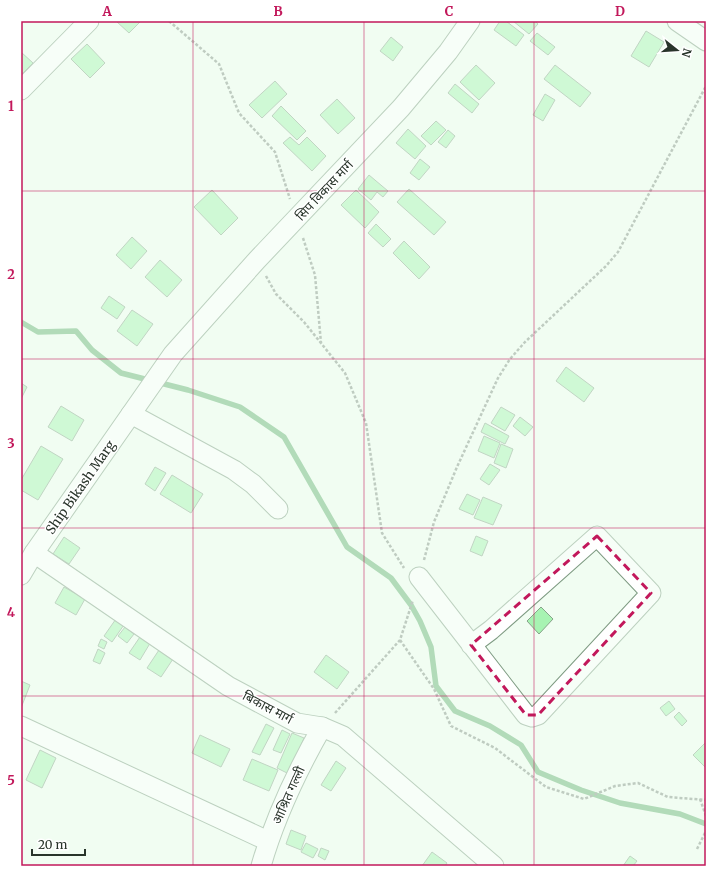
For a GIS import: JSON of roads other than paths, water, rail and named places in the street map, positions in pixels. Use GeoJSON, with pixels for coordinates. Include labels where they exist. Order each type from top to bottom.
{"type":"FeatureCollection","features":[{"type":"Feature","properties":{"kind":"street"},"geometry":{"type":"LineString","coordinates":[[21,90],[89,21]]}},
{"type":"Feature","properties":{"kind":"street","name":"सिप विकास मार्ग"},"geometry":{"type":"LineString","coordinates":[[173,354],[257,260],[400,108],[448,52],[470,21]]}},
{"type":"Feature","properties":{"kind":"street"},"geometry":{"type":"LineString","coordinates":[[677,21],[706,41]]}},
{"type":"Feature","properties":{"kind":"street","name":"Ship Bikash Marg"},"geometry":{"type":"LineString","coordinates":[[21,575],[34,553],[173,354]]}},
{"type":"Feature","properties":{"kind":"street"},"geometry":{"type":"LineString","coordinates":[[136,407],[234,470],[253,484],[278,509]]}},
{"type":"Feature","properties":{"kind":"street"},"geometry":{"type":"LineString","coordinates":[[412,573],[471,645],[526,716],[532,717],[538,715],[651,593],[597,536],[491,630],[471,645]]}},
{"type":"Feature","properties":{"kind":"street","name":"बिकास मार्ग"},"geometry":{"type":"LineString","coordinates":[[34,553],[228,686],[297,723],[322,727],[343,736],[494,866]]}},
{"type":"Feature","properties":{"kind":"street"},"geometry":{"type":"LineString","coordinates":[[21,726],[268,841]]}},
{"type":"Feature","properties":{"kind":"street","name":"आश्रित गल्ली"},"geometry":{"type":"LineString","coordinates":[[261,866],[268,841],[294,781],[322,727]]}},
{"type":"Feature","properties":{"kind":"waterway"},"geometry":{"type":"LineString","coordinates":[[21,322],[38,332],[76,331],[92,350],[121,373],[188,390],[240,407],[284,437],[347,547],[391,578],[411,605],[420,621],[431,647],[436,686],[455,711],[490,726],[521,745],[538,772],[581,790],[620,803],[680,814],[706,824]]}}]}
